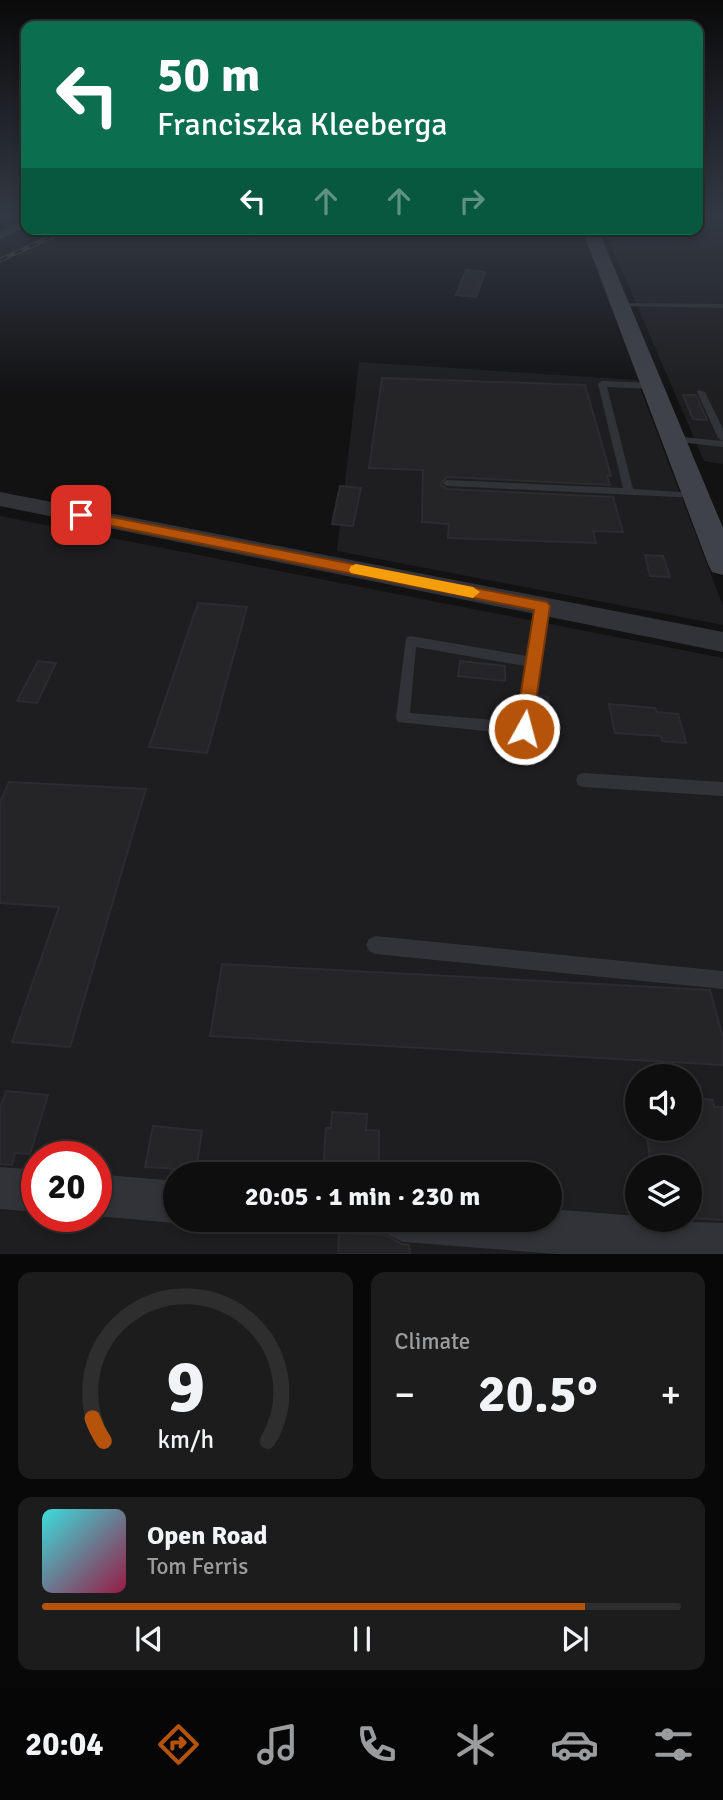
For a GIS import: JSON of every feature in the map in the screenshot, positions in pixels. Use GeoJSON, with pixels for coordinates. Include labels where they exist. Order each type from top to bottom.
{"type":"FeatureCollection","features":[{"type":"Feature","properties":{"kind":"street"},"geometry":{"type":"LineString","coordinates":[[610,278],[673,439],[704,509],[723,564]]}},
{"type":"Feature","properties":{"kind":"street"},"geometry":{"type":"LineString","coordinates":[[0,499],[723,642]]}},
{"type":"Feature","properties":{"kind":"street"},"geometry":{"type":"LineString","coordinates":[[0,1188],[21,1190]]}},
{"type":"Feature","properties":{"kind":"street"},"geometry":{"type":"LineString","coordinates":[[112,1196],[163,1201]]}},
{"type":"Feature","properties":{"kind":"street"},"geometry":{"type":"LineString","coordinates":[[557,1232],[723,1245]]}},
{"type":"Feature","properties":{"kind":"lane"},"geometry":{"type":"LineString","coordinates":[[621,304],[723,306]]}},
{"type":"Feature","properties":{"kind":"lane"},"geometry":{"type":"LineString","coordinates":[[629,492],[602,383],[653,387]]}},
{"type":"Feature","properties":{"kind":"lane"},"geometry":{"type":"LineString","coordinates":[[701,392],[723,438]]}},
{"type":"Feature","properties":{"kind":"lane"},"geometry":{"type":"LineString","coordinates":[[673,439],[723,443]]}},
{"type":"Feature","properties":{"kind":"lane"},"geometry":{"type":"LineString","coordinates":[[447,483],[629,492],[704,509]]}},
{"type":"Feature","properties":{"kind":"lane"},"geometry":{"type":"LineString","coordinates":[[532,662],[410,641],[403,718],[524,729],[542,606]]}},
{"type":"Feature","properties":{"kind":"lane"},"geometry":{"type":"LineString","coordinates":[[583,780],[723,789]]}},
{"type":"Feature","properties":{"kind":"lane"},"geometry":{"type":"LineString","coordinates":[[375,945],[723,980]]}},
{"type":"Feature","properties":{"kind":"shaded area"},"geometry":{"type":"Polygon","coordinates":[[[625,278],[723,278],[723,464],[704,461],[625,278]]]}},
{"type":"Feature","properties":{"kind":"shaded area"},"geometry":{"type":"Polygon","coordinates":[[[359,362],[637,380],[723,606],[723,625],[337,551],[359,362]]]}},
{"type":"Feature","properties":{"kind":"shaded area"},"geometry":{"type":"Polygon","coordinates":[[[0,516],[723,658],[723,1254],[0,1254],[0,516]]]}},
{"type":"Feature","properties":{"kind":"building"},"geometry":{"type":"Polygon","coordinates":[[[463,278],[483,278],[476,297],[456,295],[463,278]]]}},
{"type":"Feature","properties":{"kind":"building"},"geometry":{"type":"Polygon","coordinates":[[[382,378],[585,385],[611,476],[607,476],[610,485],[447,477],[440,484],[447,489],[613,497],[623,532],[593,531],[596,543],[448,538],[449,524],[422,522],[423,470],[369,468],[382,378]]]}},
{"type":"Feature","properties":{"kind":"building"},"geometry":{"type":"Polygon","coordinates":[[[683,395],[696,395],[707,420],[693,419],[683,395]]]}},
{"type":"Feature","properties":{"kind":"building"},"geometry":{"type":"Polygon","coordinates":[[[340,486],[361,488],[353,526],[332,524],[340,486]]]}},
{"type":"Feature","properties":{"kind":"building"},"geometry":{"type":"Polygon","coordinates":[[[645,555],[663,556],[670,577],[650,576],[645,555]]]}},
{"type":"Feature","properties":{"kind":"building"},"geometry":{"type":"Polygon","coordinates":[[[198,603],[247,607],[207,753],[149,747],[198,603]]]}},
{"type":"Feature","properties":{"kind":"building"},"geometry":{"type":"Polygon","coordinates":[[[38,661],[56,663],[37,703],[17,701],[38,661]]]}},
{"type":"Feature","properties":{"kind":"building"},"geometry":{"type":"Polygon","coordinates":[[[460,661],[505,666],[505,681],[458,676],[460,661]]]}},
{"type":"Feature","properties":{"kind":"building"},"geometry":{"type":"Polygon","coordinates":[[[537,695],[548,697],[548,726],[533,724],[537,695]]]}},
{"type":"Feature","properties":{"kind":"building"},"geometry":{"type":"Polygon","coordinates":[[[609,704],[655,708],[657,712],[678,714],[686,743],[662,741],[661,736],[615,733],[609,704]]]}},
{"type":"Feature","properties":{"kind":"building"},"geometry":{"type":"Polygon","coordinates":[[[9,782],[146,789],[70,1047],[12,1042],[59,907],[0,903],[0,802],[9,782]]]}},
{"type":"Feature","properties":{"kind":"building"},"geometry":{"type":"Polygon","coordinates":[[[222,964],[710,990],[723,1038],[723,1065],[210,1036],[222,964]]]}},
{"type":"Feature","properties":{"kind":"building"},"geometry":{"type":"Polygon","coordinates":[[[6,1091],[48,1095],[34,1141],[21,1141],[21,1153],[15,1153],[12,1165],[0,1164],[0,1108],[6,1091]]]}},
{"type":"Feature","properties":{"kind":"building"},"geometry":{"type":"Polygon","coordinates":[[[702,1099],[713,1100],[714,1107],[723,1107],[723,1220],[702,1219],[702,1155],[649,1155],[648,1141],[702,1141],[702,1099]]]}},
{"type":"Feature","properties":{"kind":"building"},"geometry":{"type":"Polygon","coordinates":[[[332,1112],[367,1114],[366,1130],[379,1131],[379,1162],[324,1162],[326,1128],[331,1128],[332,1112]]]}},
{"type":"Feature","properties":{"kind":"building"},"geometry":{"type":"Polygon","coordinates":[[[153,1126],[202,1131],[197,1162],[163,1162],[163,1168],[145,1167],[153,1126]]]}},
{"type":"Feature","properties":{"kind":"building"},"geometry":{"type":"Polygon","coordinates":[[[339,1233],[385,1235],[409,1245],[410,1254],[338,1254],[339,1233]]]}},
{"type":"Feature","properties":{"kind":"slow traffic"},"geometry":{"type":"LineString","coordinates":[[356,570],[473,592]]}},
{"type":"Feature","properties":{"kind":"route"},"geometry":{"type":"LineString","coordinates":[[81,515],[542,606],[524,729]]}}]}
